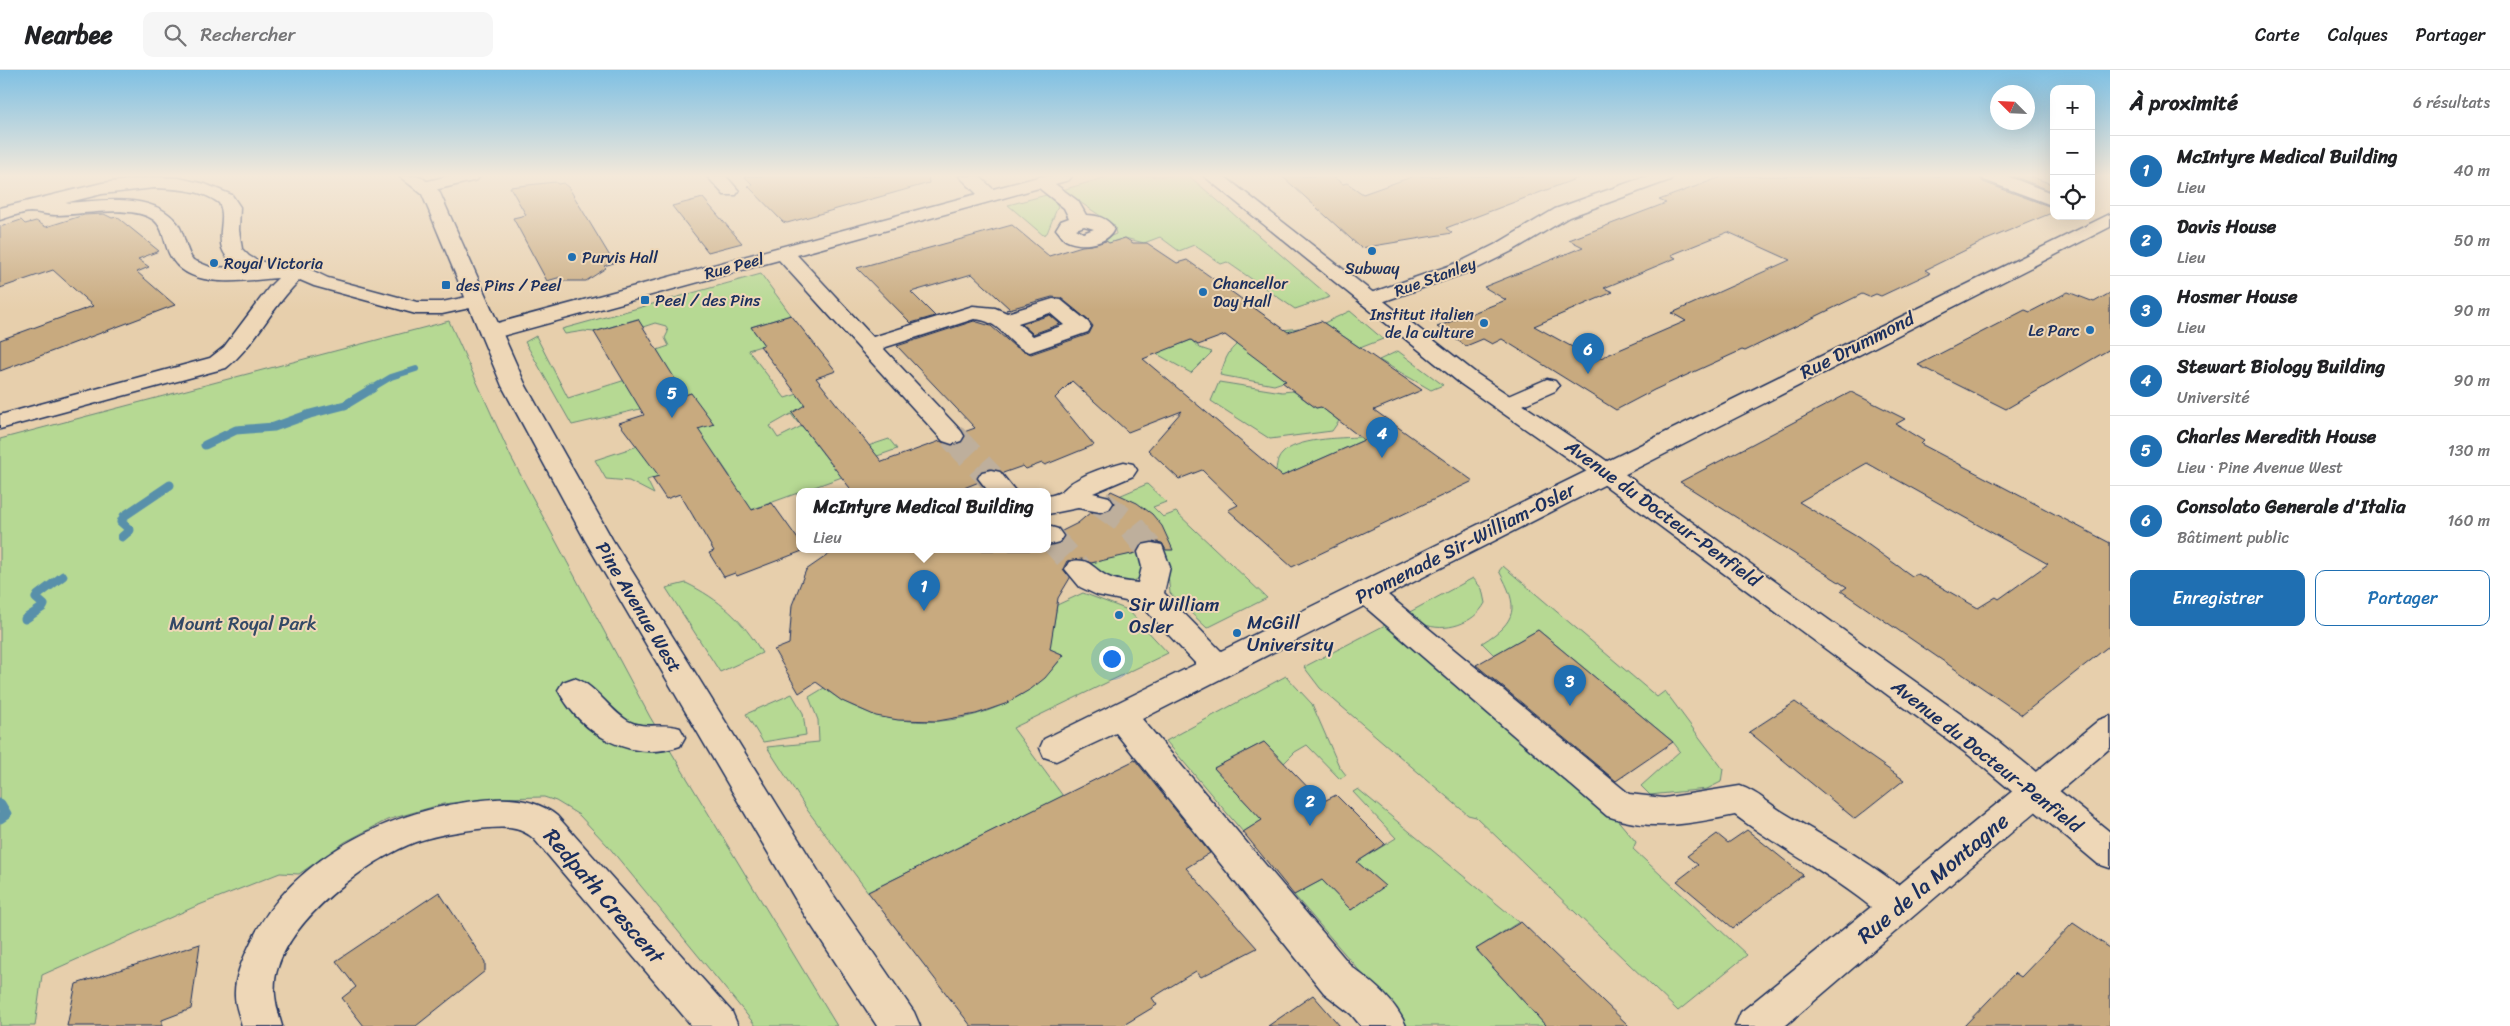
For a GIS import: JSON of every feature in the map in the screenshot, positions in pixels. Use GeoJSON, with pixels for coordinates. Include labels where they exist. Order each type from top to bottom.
{"type":"FeatureCollection","features":[{"type":"Feature","properties":{"kind":"street"},"geometry":{"type":"LineString","coordinates":[[165,221],[170,227],[180,256],[186,264],[195,269],[223,274],[298,272]]}},
{"type":"Feature","properties":{"kind":"street"},"geometry":{"type":"LineString","coordinates":[[231,221],[230,240],[240,261],[254,267],[298,272],[321,282],[397,301],[413,308],[429,309],[477,301]]}},
{"type":"Feature","properties":{"kind":"street","name":"Pine Avenue West"},"geometry":{"type":"LineString","coordinates":[[443,221],[514,386],[599,540],[817,902],[900,1026]]}},
{"type":"Feature","properties":{"kind":"street","name":"Rue Peel"},"geometry":{"type":"LineString","coordinates":[[490,332],[755,251],[784,253],[901,221]]}},
{"type":"Feature","properties":{"kind":"street","name":"Avenue du Docteur-Penfield"},"geometry":{"type":"LineString","coordinates":[[1269,221],[1453,367],[1605,472],[1968,736],[2110,853]]}},
{"type":"Feature","properties":{"kind":"street","name":"Rue Stanley"},"geometry":{"type":"LineString","coordinates":[[1369,300],[1467,266],[1505,247],[1549,221]]}},
{"type":"Feature","properties":{"kind":"street","name":"Rue Drummond"},"geometry":{"type":"LineString","coordinates":[[1605,472],[2098,221]]}},
{"type":"Feature","properties":{"kind":"street"},"geometry":{"type":"LineString","coordinates":[[784,253],[952,436]]}},
{"type":"Feature","properties":{"kind":"street"},"geometry":{"type":"LineString","coordinates":[[0,422],[218,363],[232,352],[277,290],[298,272]]}},
{"type":"Feature","properties":{"kind":"street"},"geometry":{"type":"LineString","coordinates":[[868,345],[974,312],[995,314],[1003,321]]}},
{"type":"Feature","properties":{"kind":"street"},"geometry":{"type":"LineString","coordinates":[[1507,405],[1547,386]]}},
{"type":"Feature","properties":{"kind":"street"},"geometry":{"type":"LineString","coordinates":[[1060,502],[1084,487],[1124,470]]}},
{"type":"Feature","properties":{"kind":"street","name":"Promenade Sir-William-Osler"},"geometry":{"type":"LineString","coordinates":[[1056,748],[1605,472]]}},
{"type":"Feature","properties":{"kind":"street"},"geometry":{"type":"LineString","coordinates":[[1060,502],[1087,500],[1100,503]]}},
{"type":"Feature","properties":{"kind":"street"},"geometry":{"type":"LineString","coordinates":[[1148,595],[1156,567],[1152,552]]}},
{"type":"Feature","properties":{"kind":"street"},"geometry":{"type":"LineString","coordinates":[[1079,569],[1090,580],[1107,588],[1148,595],[1218,666]]}},
{"type":"Feature","properties":{"kind":"street"},"geometry":{"type":"LineString","coordinates":[[1366,592],[1619,806],[1636,811],[1676,811],[1740,800],[1771,823],[1862,877],[1900,907]]}},
{"type":"Feature","properties":{"kind":"street"},"geometry":{"type":"LineString","coordinates":[[574,690],[603,722],[622,733],[646,740],[669,737]]}},
{"type":"Feature","properties":{"kind":"street"},"geometry":{"type":"LineString","coordinates":[[1120,715],[1338,980],[1365,1001],[1386,1026]]}},
{"type":"Feature","properties":{"kind":"street","name":"Rue de la Montagne"},"geometry":{"type":"LineString","coordinates":[[1755,1026],[1900,907],[2110,729]]}},
{"type":"Feature","properties":{"kind":"street","name":"Redpath Crescent"},"geometry":{"type":"LineString","coordinates":[[262,1026],[254,1005],[255,978],[278,930],[289,914],[313,888],[355,858],[395,835],[449,819],[506,814],[534,818],[555,837],[718,1026]]}},
{"type":"Feature","properties":{"kind":"green space"},"geometry":{"type":"Polygon","coordinates":[[[1026,221],[1052,221],[1047,233],[1043,235],[1026,221]]]}},
{"type":"Feature","properties":{"kind":"green space"},"geometry":{"type":"Polygon","coordinates":[[[1107,221],[1241,221],[1330,297],[1295,309],[1227,262],[1221,264],[1194,245],[1179,251],[1160,237],[1144,243],[1125,238],[1109,243],[1104,239],[1116,234],[1114,225],[1107,221]]]}},
{"type":"Feature","properties":{"kind":"green space"},"geometry":{"type":"Polygon","coordinates":[[[761,274],[791,315],[751,327],[764,345],[748,350],[785,398],[817,388],[840,409],[798,423],[791,414],[770,426],[778,438],[802,426],[831,464],[871,450],[868,446],[889,439],[897,449],[838,470],[842,477],[812,488],[796,488],[796,494],[701,528],[693,516],[738,501],[730,476],[717,457],[647,480],[654,494],[629,481],[606,479],[595,460],[647,443],[691,393],[640,409],[572,425],[525,342],[536,336],[568,398],[667,367],[657,350],[669,346],[665,338],[668,332],[666,326],[655,323],[643,327],[637,319],[594,332],[584,331],[565,334],[562,329],[761,274]]]}},
{"type":"Feature","properties":{"kind":"green space"},"geometry":{"type":"Polygon","coordinates":[[[1350,311],[1383,339],[1360,348],[1324,323],[1350,311]]]}},
{"type":"Feature","properties":{"kind":"green space","name":"Mount Royal Park"},"geometry":{"type":"Polygon","coordinates":[[[449,321],[511,457],[650,717],[837,1026],[756,1026],[608,846],[579,815],[556,801],[544,797],[495,798],[443,804],[387,820],[345,842],[299,874],[280,873],[194,907],[42,975],[35,1026],[0,1026],[0,439],[449,321]]]}},
{"type":"Feature","properties":{"kind":"green space"},"geometry":{"type":"Polygon","coordinates":[[[1146,325],[1173,347],[1191,340],[1200,348],[1212,352],[1191,373],[1134,341],[1146,325]]]}},
{"type":"Feature","properties":{"kind":"green space"},"geometry":{"type":"Polygon","coordinates":[[[1299,328],[1245,349],[1286,381],[1274,385],[1220,375],[1229,353],[1242,341],[1261,334],[1299,328]]]}},
{"type":"Feature","properties":{"kind":"green space"},"geometry":{"type":"Polygon","coordinates":[[[1398,351],[1443,385],[1431,390],[1379,360],[1398,351]]]}},
{"type":"Feature","properties":{"kind":"green space"},"geometry":{"type":"Polygon","coordinates":[[[1219,382],[1282,392],[1293,391],[1316,408],[1321,407],[1339,421],[1332,431],[1270,439],[1211,401],[1219,382]]]}},
{"type":"Feature","properties":{"kind":"green space"},"geometry":{"type":"Polygon","coordinates":[[[1360,437],[1364,440],[1278,478],[1276,476],[1277,465],[1282,454],[1297,445],[1319,440],[1360,437]]]}},
{"type":"Feature","properties":{"kind":"green space"},"geometry":{"type":"Polygon","coordinates":[[[1147,484],[1166,502],[1153,507],[1163,517],[1176,512],[1267,598],[1207,628],[1170,593],[1167,566],[1156,529],[1119,496],[1147,484]]]}},
{"type":"Feature","properties":{"kind":"green space"},"geometry":{"type":"Polygon","coordinates":[[[1139,553],[1144,574],[1137,580],[1129,582],[1115,581],[1088,564],[1116,556],[1139,553]]]}},
{"type":"Feature","properties":{"kind":"green space"},"geometry":{"type":"Polygon","coordinates":[[[1503,566],[1657,697],[1665,691],[1723,769],[1721,782],[1707,789],[1650,795],[1641,786],[1680,751],[1673,742],[1538,630],[1494,655],[1482,643],[1503,628],[1512,612],[1510,594],[1499,571],[1503,566]]]}},
{"type":"Feature","properties":{"kind":"green space"},"geometry":{"type":"Polygon","coordinates":[[[1473,578],[1482,589],[1485,603],[1474,616],[1466,621],[1449,627],[1432,627],[1406,614],[1473,578]]]}},
{"type":"Feature","properties":{"kind":"green space"},"geometry":{"type":"Polygon","coordinates":[[[686,583],[720,603],[747,630],[762,653],[720,672],[666,588],[686,583]]]}},
{"type":"Feature","properties":{"kind":"green space"},"geometry":{"type":"Polygon","coordinates":[[[1083,593],[1128,610],[1168,653],[1013,728],[1063,796],[868,892],[808,811],[767,747],[819,742],[818,720],[809,697],[824,688],[852,706],[884,717],[917,721],[950,720],[983,712],[1014,699],[1041,680],[1064,655],[1043,646],[1053,628],[1057,605],[1083,593]]]}},
{"type":"Feature","properties":{"kind":"green space"},"geometry":{"type":"Polygon","coordinates":[[[1389,623],[1615,817],[1636,842],[1633,849],[1747,955],[1678,1011],[1476,817],[1468,815],[1320,688],[1304,667],[1389,623]]]}},
{"type":"Feature","properties":{"kind":"green space"},"geometry":{"type":"Polygon","coordinates":[[[1286,676],[1312,704],[1339,766],[1346,775],[1340,779],[1307,745],[1295,752],[1284,763],[1264,742],[1214,768],[1262,820],[1243,832],[1166,741],[1286,676]]]}},
{"type":"Feature","properties":{"kind":"green space"},"geometry":{"type":"Polygon","coordinates":[[[792,694],[803,713],[806,735],[763,742],[746,714],[792,694]]]}},
{"type":"Feature","properties":{"kind":"green space"},"geometry":{"type":"Polygon","coordinates":[[[1358,789],[1519,922],[1476,949],[1546,1026],[1407,1026],[1294,895],[1322,880],[1351,910],[1384,886],[1357,862],[1396,838],[1353,792],[1358,789]]]}},
{"type":"Feature","properties":{"kind":"building"},"geometry":{"type":"Polygon","coordinates":[[[22,221],[25,224],[36,221],[46,227],[66,221],[121,221],[159,251],[138,259],[149,267],[137,272],[175,305],[0,371],[0,340],[93,306],[53,270],[0,288],[0,227],[22,221]]]}},
{"type":"Feature","properties":{"kind":"building","name":"Purvis Hall"},"geometry":{"type":"Polygon","coordinates":[[[514,221],[589,221],[614,263],[604,266],[606,268],[586,281],[563,281],[561,277],[547,281],[514,221]]]}},
{"type":"Feature","properties":{"kind":"building"},"geometry":{"type":"Polygon","coordinates":[[[683,221],[723,221],[742,243],[708,252],[683,221]]]}},
{"type":"Feature","properties":{"kind":"building"},"geometry":{"type":"Polygon","coordinates":[[[782,221],[795,221],[787,223],[782,221]]]}},
{"type":"Feature","properties":{"kind":"building"},"geometry":{"type":"Polygon","coordinates":[[[1331,221],[1466,221],[1446,228],[1452,233],[1361,248],[1331,221]]]}},
{"type":"Feature","properties":{"kind":"building"},"geometry":{"type":"Polygon","coordinates":[[[1620,221],[2033,221],[1986,240],[1925,270],[1930,273],[1881,296],[1876,294],[1869,297],[1862,294],[1745,351],[1742,350],[1654,390],[1616,410],[1502,339],[1492,344],[1483,339],[1466,346],[1437,327],[1506,300],[1484,287],[1583,247],[1569,240],[1620,221]],[[1728,232],[1671,255],[1676,258],[1604,288],[1613,292],[1534,326],[1596,360],[1686,321],[1672,313],[1790,260],[1728,232]]]}},
{"type":"Feature","properties":{"kind":"building"},"geometry":{"type":"Polygon","coordinates":[[[1012,225],[1049,256],[1082,246],[1106,241],[1109,243],[1125,238],[1133,243],[1147,243],[1177,263],[1187,260],[1288,332],[1321,321],[1422,390],[1374,410],[1473,481],[1292,567],[1228,510],[1238,505],[1202,470],[1179,479],[1148,450],[1182,411],[1128,432],[1072,381],[1055,398],[1094,445],[1045,465],[1042,463],[1026,469],[1023,466],[1003,473],[991,468],[982,470],[976,478],[979,482],[964,488],[850,488],[792,413],[805,405],[760,346],[764,345],[751,327],[791,315],[836,371],[816,378],[882,462],[940,441],[951,446],[962,443],[966,437],[964,432],[975,428],[897,346],[974,321],[991,326],[1014,346],[1031,354],[1089,334],[1093,326],[1061,298],[1052,297],[1010,309],[972,274],[911,292],[935,316],[911,323],[857,268],[1012,225]],[[1225,335],[1198,345],[1191,340],[1143,359],[1282,476],[1364,440],[1321,407],[1316,408],[1282,382],[1286,381],[1225,335]]]}},
{"type":"Feature","properties":{"kind":"building"},"geometry":{"type":"Polygon","coordinates":[[[2068,292],[2094,302],[2110,293],[2110,349],[2006,409],[1918,365],[2025,310],[2030,312],[2068,292]]]}},
{"type":"Feature","properties":{"kind":"building"},"geometry":{"type":"Polygon","coordinates":[[[1050,315],[1060,324],[1033,334],[1022,324],[1050,315]]]}},
{"type":"Feature","properties":{"kind":"building"},"geometry":{"type":"Polygon","coordinates":[[[638,319],[685,395],[691,393],[714,424],[698,429],[752,510],[772,503],[796,536],[797,553],[737,576],[735,573],[724,577],[709,553],[714,551],[680,494],[666,499],[652,478],[659,476],[619,423],[644,415],[594,332],[638,319]]]}},
{"type":"Feature","properties":{"kind":"building"},"geometry":{"type":"Polygon","coordinates":[[[1851,392],[1905,419],[1896,424],[1924,441],[1921,444],[2110,543],[2110,645],[2022,715],[1841,591],[1847,587],[1680,482],[1851,392]],[[1867,463],[1799,502],[1859,538],[1912,576],[1918,574],[1978,608],[1996,597],[1999,599],[2048,564],[1867,463]]]}},
{"type":"Feature","properties":{"kind":"building"},"geometry":{"type":"Polygon","coordinates":[[[1111,491],[1137,503],[1152,514],[1162,526],[1173,550],[1166,550],[1162,543],[1152,541],[1140,544],[1136,553],[1091,563],[1082,559],[1067,561],[1063,569],[1070,578],[1058,598],[1050,649],[1064,655],[1045,678],[1031,689],[1005,704],[976,714],[938,721],[898,720],[876,716],[842,701],[816,682],[799,693],[774,650],[789,644],[792,605],[806,570],[831,553],[1051,553],[1051,546],[1061,543],[1065,536],[1062,531],[1078,523],[1091,512],[1101,514],[1111,510],[1115,504],[1108,495],[1111,491]]]}},
{"type":"Feature","properties":{"kind":"building"},"geometry":{"type":"Polygon","coordinates":[[[1538,630],[1673,742],[1616,781],[1476,665],[1538,630]]]}},
{"type":"Feature","properties":{"kind":"building"},"geometry":{"type":"Polygon","coordinates":[[[1795,702],[1904,780],[1855,819],[1749,732],[1795,702]]]}},
{"type":"Feature","properties":{"kind":"building"},"geometry":{"type":"Polygon","coordinates":[[[1264,742],[1322,802],[1336,795],[1385,844],[1357,862],[1385,886],[1351,910],[1322,880],[1294,895],[1243,832],[1262,820],[1214,768],[1264,742]]]}},
{"type":"Feature","properties":{"kind":"building"},"geometry":{"type":"Polygon","coordinates":[[[1135,760],[1210,853],[1186,868],[1257,948],[1201,977],[1196,971],[1152,998],[1157,1005],[1122,1026],[971,1026],[868,892],[1135,760]]]}},
{"type":"Feature","properties":{"kind":"building"},"geometry":{"type":"Polygon","coordinates":[[[1747,830],[1803,875],[1733,928],[1677,881],[1698,865],[1687,856],[1717,834],[1728,843],[1747,830]]]}},
{"type":"Feature","properties":{"kind":"building"},"geometry":{"type":"Polygon","coordinates":[[[439,892],[485,962],[485,971],[416,1026],[364,1026],[342,998],[356,987],[336,961],[439,892]]]}},
{"type":"Feature","properties":{"kind":"building"},"geometry":{"type":"Polygon","coordinates":[[[1521,922],[1629,1026],[1546,1026],[1476,949],[1521,922]]]}},
{"type":"Feature","properties":{"kind":"building"},"geometry":{"type":"Polygon","coordinates":[[[2073,923],[2110,948],[2110,1026],[1964,1026],[2015,973],[2021,977],[2073,923]]]}},
{"type":"Feature","properties":{"kind":"building"},"geometry":{"type":"Polygon","coordinates":[[[200,944],[191,1009],[162,1020],[162,1026],[67,1026],[76,984],[200,944]]]}},
{"type":"Feature","properties":{"kind":"building"},"geometry":{"type":"Polygon","coordinates":[[[1313,995],[1340,1026],[1268,1026],[1313,995]]]}},
{"type":"Feature","properties":{"kind":"waterway"},"geometry":{"type":"LineString","coordinates":[[371,389],[391,377],[416,369]]}},
{"type":"Feature","properties":{"kind":"waterway"},"geometry":{"type":"LineString","coordinates":[[205,445],[236,430],[274,427],[310,414],[345,405],[373,388]]}},
{"type":"Feature","properties":{"kind":"waterway"},"geometry":{"type":"LineString","coordinates":[[122,537],[130,530],[121,522],[124,516],[170,485]]}},
{"type":"Feature","properties":{"kind":"waterway"},"geometry":{"type":"LineString","coordinates":[[25,619],[43,607],[44,605],[36,598],[38,595],[63,576]]}},
{"type":"Feature","properties":{"kind":"waterway"},"geometry":{"type":"LineString","coordinates":[[0,804],[6,814],[0,818]]}},
{"type":"Feature","properties":{"kind":"tunnel"},"geometry":{"type":"LineString","coordinates":[[952,436],[991,478]]}},
{"type":"Feature","properties":{"kind":"tunnel"},"geometry":{"type":"LineString","coordinates":[[1100,503],[1129,524],[1152,552]]}},
{"type":"Feature","properties":{"kind":"tunnel"},"geometry":{"type":"LineString","coordinates":[[1051,538],[1079,569]]}},
{"type":"Feature","properties":{"kind":"place","name":"Subway"},"geometry":{"type":"Point","coordinates":[1372,251]}},
{"type":"Feature","properties":{"kind":"place","name":"Purvis Hall"},"geometry":{"type":"Point","coordinates":[572,257]}},
{"type":"Feature","properties":{"kind":"place","name":"Royal Victoria"},"geometry":{"type":"Point","coordinates":[214,263]}},
{"type":"Feature","properties":{"kind":"place","name":"des Pins / Peel"},"geometry":{"type":"Point","coordinates":[446,285]}},
{"type":"Feature","properties":{"kind":"place","name":"Chancellor Day Hall"},"geometry":{"type":"Point","coordinates":[1203,292]}},
{"type":"Feature","properties":{"kind":"place","name":"Peel / des Pins"},"geometry":{"type":"Point","coordinates":[645,300]}},
{"type":"Feature","properties":{"kind":"place","name":"Institut italien de la culture"},"geometry":{"type":"Point","coordinates":[1484,323]}},
{"type":"Feature","properties":{"kind":"place","name":"Le Parc"},"geometry":{"type":"Point","coordinates":[2090,330]}},
{"type":"Feature","properties":{"kind":"place","name":"Consolato Generale d'Italia"},"geometry":{"type":"Point","coordinates":[1588,374]}},
{"type":"Feature","properties":{"kind":"place","name":"Charles Meredith House"},"geometry":{"type":"Point","coordinates":[672,418]}},
{"type":"Feature","properties":{"kind":"place","name":"Stewart Biology Building"},"geometry":{"type":"Point","coordinates":[1382,458]}},
{"type":"Feature","properties":{"kind":"place","name":"McIntyre Medical Building"},"geometry":{"type":"Point","coordinates":[924,611]}},
{"type":"Feature","properties":{"kind":"place","name":"Sir William Osler"},"geometry":{"type":"Point","coordinates":[1119,615]}},
{"type":"Feature","properties":{"kind":"place","name":"McGill University"},"geometry":{"type":"Point","coordinates":[1237,633]}},
{"type":"Feature","properties":{"kind":"place","name":"Hosmer House"},"geometry":{"type":"Point","coordinates":[1570,706]}},
{"type":"Feature","properties":{"kind":"place","name":"Davis House"},"geometry":{"type":"Point","coordinates":[1310,826]}}]}
